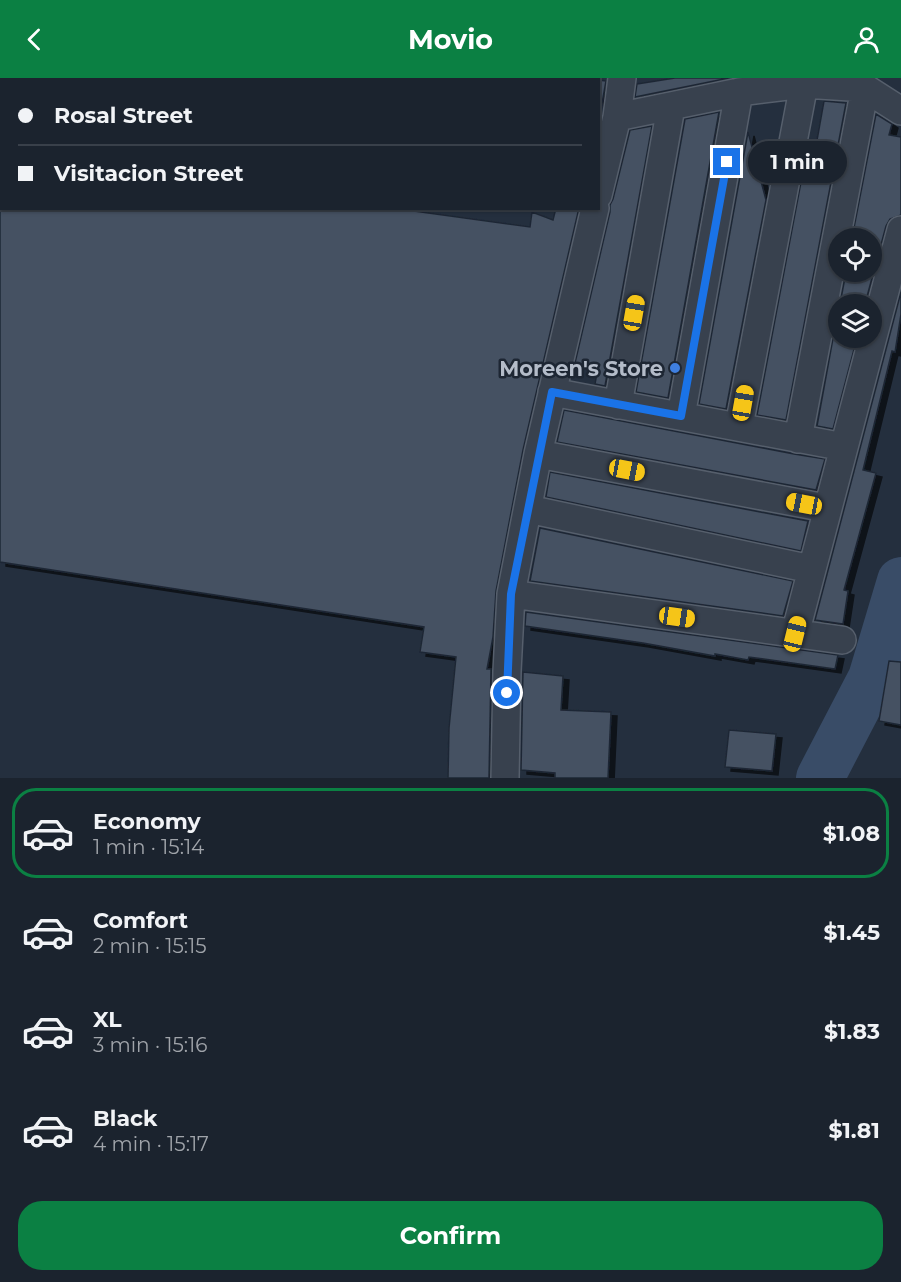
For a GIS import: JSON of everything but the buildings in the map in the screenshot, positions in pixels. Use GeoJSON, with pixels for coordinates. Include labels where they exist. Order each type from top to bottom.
{"type":"FeatureCollection","features":[{"type":"Feature","properties":{"kind":"street"},"geometry":{"type":"LineString","coordinates":[[600,187],[617,117],[622,78]]}},
{"type":"Feature","properties":{"kind":"street"},"geometry":{"type":"LineString","coordinates":[[617,117],[739,92],[804,84],[865,88],[901,111]]}},
{"type":"Feature","properties":{"kind":"street"},"geometry":{"type":"LineString","coordinates":[[739,426],[804,84]]}},
{"type":"Feature","properties":{"kind":"street"},"geometry":{"type":"LineString","coordinates":[[798,439],[865,88]]}},
{"type":"Feature","properties":{"kind":"street"},"geometry":{"type":"LineString","coordinates":[[681,416],[739,92]]}},
{"type":"Feature","properties":{"kind":"street"},"geometry":{"type":"LineString","coordinates":[[618,405],[671,106]]}},
{"type":"Feature","properties":{"kind":"street"},"geometry":{"type":"LineString","coordinates":[[505,778],[511,594],[538,454],[595,210]]}},
{"type":"Feature","properties":{"kind":"street"},"geometry":{"type":"LineString","coordinates":[[795,634],[826,508],[901,230]]}},
{"type":"Feature","properties":{"kind":"street"},"geometry":{"type":"LineString","coordinates":[[552,392],[844,447]]}},
{"type":"Feature","properties":{"kind":"street"},"geometry":{"type":"LineString","coordinates":[[538,454],[826,508]]}},
{"type":"Feature","properties":{"kind":"street"},"geometry":{"type":"LineString","coordinates":[[528,509],[811,569]]}},
{"type":"Feature","properties":{"kind":"street"},"geometry":{"type":"LineString","coordinates":[[511,594],[842,640]]}},
{"type":"Feature","properties":{"kind":"waterway"},"geometry":{"type":"LineString","coordinates":[[820,778],[872,678],[901,581]]}},
{"type":"Feature","properties":{"kind":"place","name":"Moreen's Store"},"geometry":{"type":"Point","coordinates":[675,368]}},
{"type":"Feature","properties":{"kind":"route"},"geometry":{"type":"LineString","coordinates":[[507,693],[511,594],[552,392],[681,416],[727,162]]}}]}
